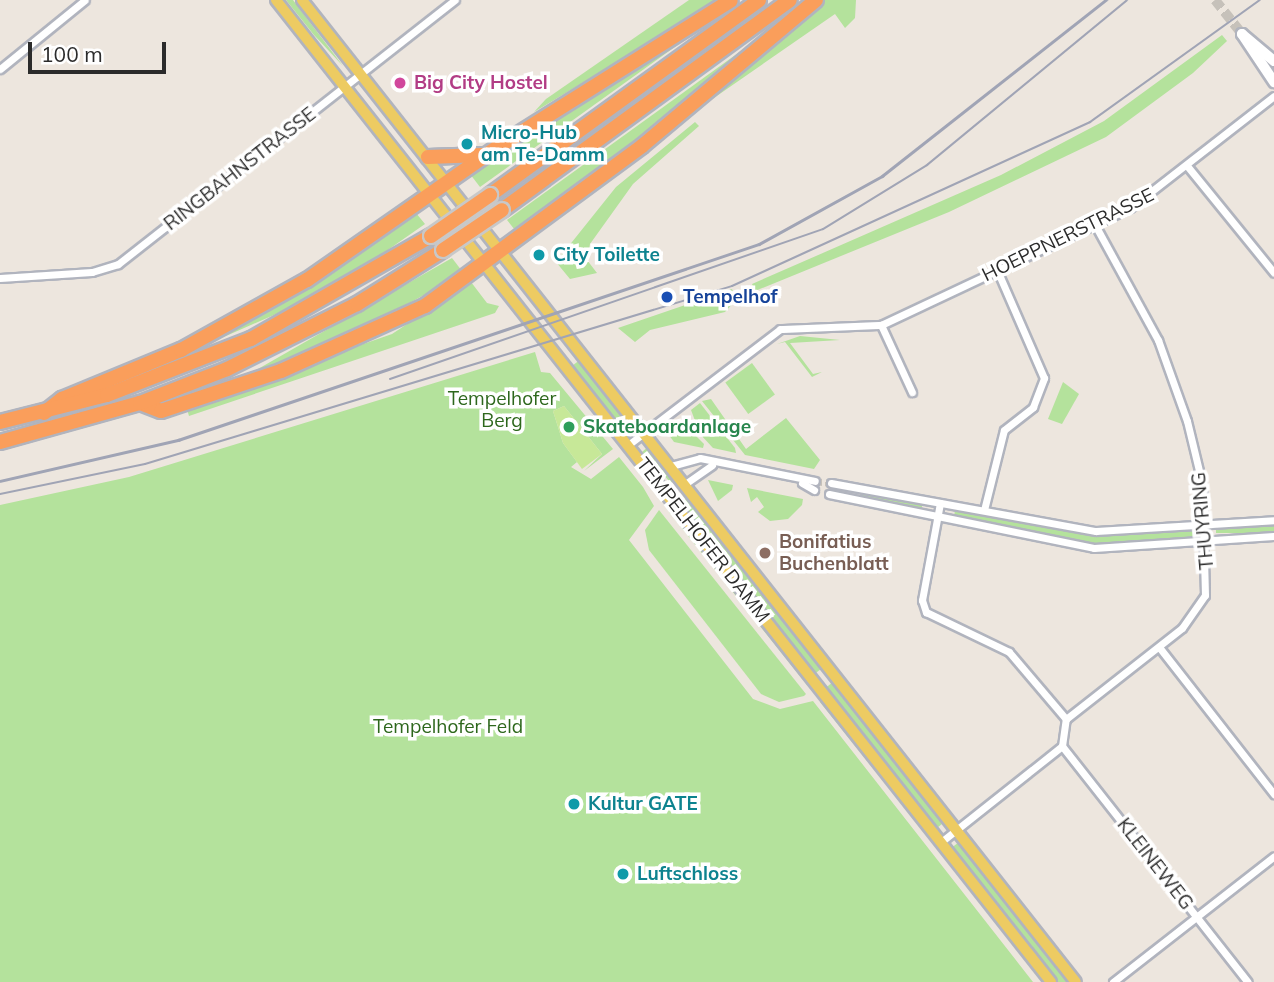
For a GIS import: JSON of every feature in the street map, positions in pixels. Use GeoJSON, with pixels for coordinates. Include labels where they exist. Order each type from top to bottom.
{"type":"FeatureCollection","features":[{"type":"Feature","properties":{"kind":"highway"},"geometry":{"type":"LineString","coordinates":[[44,413],[226,327],[432,195],[493,151],[731,0]]}},
{"type":"Feature","properties":{"kind":"highway"},"geometry":{"type":"LineString","coordinates":[[0,422],[44,413],[164,376],[251,339],[431,236],[759,0]]}},
{"type":"Feature","properties":{"kind":"highway"},"geometry":{"type":"LineString","coordinates":[[0,442],[141,403],[270,350],[443,250],[790,0]]}},
{"type":"Feature","properties":{"kind":"highway"},"geometry":{"type":"LineString","coordinates":[[141,403],[161,411],[320,356],[387,328],[485,264],[642,146],[816,0]]}},
{"type":"Feature","properties":{"kind":"highway"},"geometry":{"type":"LineString","coordinates":[[428,157],[463,160],[493,151]]}},
{"type":"Feature","properties":{"kind":"main road","name":"TEMPELHOFER DAMM"},"geometry":{"type":"LineString","coordinates":[[276,0],[1051,982]]}},
{"type":"Feature","properties":{"kind":"main road","name":"TEMPELHOFER DAMM"},"geometry":{"type":"LineString","coordinates":[[303,0],[1076,982]]}},
{"type":"Feature","properties":{"kind":"main road"},"geometry":{"type":"LineString","coordinates":[[1274,61],[1242,34],[1274,82]]}},
{"type":"Feature","properties":{"kind":"main road"},"geometry":{"type":"LineString","coordinates":[[669,497],[685,484]]}},
{"type":"Feature","properties":{"kind":"main road"},"geometry":{"type":"LineString","coordinates":[[819,687],[834,674]]}},
{"type":"Feature","properties":{"kind":"street"},"geometry":{"type":"LineString","coordinates":[[0,69],[85,0]]}},
{"type":"Feature","properties":{"kind":"street","name":"RINGBAHNSTRASSE"},"geometry":{"type":"LineString","coordinates":[[0,278],[92,272],[118,264],[455,0]]}},
{"type":"Feature","properties":{"kind":"street","name":"HOEPPNERSTRASSE"},"geometry":{"type":"LineString","coordinates":[[628,445],[780,329],[881,325],[1095,225],[1188,167],[1274,96]]}},
{"type":"Feature","properties":{"kind":"street"},"geometry":{"type":"LineString","coordinates":[[1188,167],[1274,273]]}},
{"type":"Feature","properties":{"kind":"street","name":"THUYRING"},"geometry":{"type":"LineString","coordinates":[[1066,719],[1159,647],[1200,606],[1209,578],[1206,524],[1196,452],[1173,379],[1095,225]]}},
{"type":"Feature","properties":{"kind":"street"},"geometry":{"type":"LineString","coordinates":[[984,510],[998,442],[1033,407],[1044,378],[997,270]]}},
{"type":"Feature","properties":{"kind":"street"},"geometry":{"type":"LineString","coordinates":[[881,325],[912,392]]}},
{"type":"Feature","properties":{"kind":"street"},"geometry":{"type":"LineString","coordinates":[[671,466],[695,458],[712,465],[801,483],[816,481]]}},
{"type":"Feature","properties":{"kind":"street"},"geometry":{"type":"LineString","coordinates":[[685,484],[712,465]]}},
{"type":"Feature","properties":{"kind":"street"},"geometry":{"type":"LineString","coordinates":[[801,483],[814,491]]}},
{"type":"Feature","properties":{"kind":"street"},"geometry":{"type":"LineString","coordinates":[[831,484],[1096,531],[1274,520]]}},
{"type":"Feature","properties":{"kind":"street"},"geometry":{"type":"LineString","coordinates":[[844,498],[847,486]]}},
{"type":"Feature","properties":{"kind":"street"},"geometry":{"type":"LineString","coordinates":[[829,494],[1094,548],[1274,536]]}},
{"type":"Feature","properties":{"kind":"street"},"geometry":{"type":"LineString","coordinates":[[940,503],[922,600],[926,612],[1009,652],[1066,719],[1062,746],[940,842]]}},
{"type":"Feature","properties":{"kind":"street"},"geometry":{"type":"LineString","coordinates":[[1159,647],[1274,794]]}},
{"type":"Feature","properties":{"kind":"street","name":"KLEINEWEG"},"geometry":{"type":"LineString","coordinates":[[1062,746],[1248,982]]}},
{"type":"Feature","properties":{"kind":"street"},"geometry":{"type":"LineString","coordinates":[[1113,982],[1274,856]]}},
{"type":"Feature","properties":{"kind":"green space"},"geometry":{"type":"Polygon","coordinates":[[[286,0],[293,0],[343,66],[314,35],[286,0]]]}},
{"type":"Feature","properties":{"kind":"green space"},"geometry":{"type":"Polygon","coordinates":[[[689,0],[721,0],[534,112],[546,99],[689,0]]]}},
{"type":"Feature","properties":{"kind":"green space"},"geometry":{"type":"Polygon","coordinates":[[[818,0],[856,0],[855,18],[845,28],[835,14],[698,109],[818,0]]]}},
{"type":"Feature","properties":{"kind":"green space"},"geometry":{"type":"Polygon","coordinates":[[[729,8],[480,187],[470,174],[508,148],[729,8]]]}},
{"type":"Feature","properties":{"kind":"green space"},"geometry":{"type":"Polygon","coordinates":[[[763,35],[639,143],[518,234],[507,220],[763,35]]]}},
{"type":"Feature","properties":{"kind":"green space"},"geometry":{"type":"Polygon","coordinates":[[[1222,35],[1227,41],[1193,73],[1106,137],[949,212],[755,291],[752,284],[1001,175],[1104,121],[1222,35]]]}},
{"type":"Feature","properties":{"kind":"green space"},"geometry":{"type":"Polygon","coordinates":[[[695,122],[699,126],[633,184],[590,244],[587,260],[597,273],[570,279],[556,262],[616,187],[695,122]]]}},
{"type":"Feature","properties":{"kind":"green space"},"geometry":{"type":"Polygon","coordinates":[[[416,213],[425,224],[382,254],[292,307],[192,351],[327,276],[416,213]]]}},
{"type":"Feature","properties":{"kind":"green space"},"geometry":{"type":"Polygon","coordinates":[[[452,258],[462,271],[444,284],[353,334],[244,377],[452,258]]]}},
{"type":"Feature","properties":{"kind":"green space"},"geometry":{"type":"Polygon","coordinates":[[[471,282],[487,303],[499,306],[495,313],[189,416],[186,406],[392,334],[471,282]]]}},
{"type":"Feature","properties":{"kind":"green space"},"geometry":{"type":"Polygon","coordinates":[[[732,289],[736,300],[725,312],[650,330],[635,342],[618,328],[732,289]]]}},
{"type":"Feature","properties":{"kind":"green space"},"geometry":{"type":"Polygon","coordinates":[[[800,336],[840,340],[790,343],[813,374],[822,372],[812,377],[785,342],[777,344],[800,336]]]}},
{"type":"Feature","properties":{"kind":"green space","name":"Tempelhofer Feld"},"geometry":{"type":"Polygon","coordinates":[[[535,352],[541,372],[550,373],[613,449],[584,471],[602,454],[564,406],[553,411],[563,443],[577,462],[571,467],[591,479],[619,457],[643,487],[654,506],[629,540],[753,699],[780,709],[813,701],[1033,982],[0,982],[0,505],[129,477],[535,352]]]}},
{"type":"Feature","properties":{"kind":"green space"},"geometry":{"type":"Polygon","coordinates":[[[581,359],[631,423],[622,430],[572,366],[581,359]]]}},
{"type":"Feature","properties":{"kind":"green space"},"geometry":{"type":"Polygon","coordinates":[[[752,363],[775,395],[748,414],[725,382],[752,363]]]}},
{"type":"Feature","properties":{"kind":"green space"},"geometry":{"type":"Polygon","coordinates":[[[1063,382],[1079,394],[1062,424],[1048,419],[1063,382]]]}},
{"type":"Feature","properties":{"kind":"green space"},"geometry":{"type":"Polygon","coordinates":[[[711,399],[746,449],[786,418],[820,460],[814,469],[745,455],[702,401],[711,399]]]}},
{"type":"Feature","properties":{"kind":"green space"},"geometry":{"type":"Polygon","coordinates":[[[700,403],[735,448],[736,453],[713,448],[700,434],[691,410],[700,403]]]}},
{"type":"Feature","properties":{"kind":"green space","name":"Skateboardanlage"},"geometry":{"type":"Polygon","coordinates":[[[564,406],[602,454],[582,469],[563,443],[553,411],[564,406]]]}},
{"type":"Feature","properties":{"kind":"green space"},"geometry":{"type":"Polygon","coordinates":[[[680,420],[704,444],[703,448],[674,442],[666,431],[680,420]]]}},
{"type":"Feature","properties":{"kind":"green space"},"geometry":{"type":"Polygon","coordinates":[[[649,446],[674,480],[671,483],[642,452],[649,446]]]}},
{"type":"Feature","properties":{"kind":"green space"},"geometry":{"type":"Polygon","coordinates":[[[708,480],[733,485],[732,490],[718,501],[708,480]]]}},
{"type":"Feature","properties":{"kind":"green space"},"geometry":{"type":"Polygon","coordinates":[[[747,488],[803,499],[802,505],[788,519],[770,521],[758,512],[764,507],[757,497],[751,502],[747,488]]]}},
{"type":"Feature","properties":{"kind":"green space"},"geometry":{"type":"Polygon","coordinates":[[[861,490],[923,502],[921,511],[859,499],[861,490]]]}},
{"type":"Feature","properties":{"kind":"green space"},"geometry":{"type":"Polygon","coordinates":[[[687,497],[821,669],[815,674],[681,502],[687,497]]]}},
{"type":"Feature","properties":{"kind":"green space"},"geometry":{"type":"Polygon","coordinates":[[[672,509],[809,683],[807,685],[669,512],[672,509]]]}},
{"type":"Feature","properties":{"kind":"green space"},"geometry":{"type":"Polygon","coordinates":[[[955,509],[1094,534],[1195,529],[1196,538],[1093,544],[954,518],[955,509]]]}},
{"type":"Feature","properties":{"kind":"green space"},"geometry":{"type":"Polygon","coordinates":[[[659,510],[806,694],[804,696],[779,702],[761,694],[649,550],[645,530],[659,510]]]}},
{"type":"Feature","properties":{"kind":"green space"},"geometry":{"type":"Polygon","coordinates":[[[1216,524],[1274,524],[1274,533],[1216,533],[1216,524]]]}},
{"type":"Feature","properties":{"kind":"green space"},"geometry":{"type":"Polygon","coordinates":[[[833,682],[943,823],[937,828],[827,687],[833,682]]]}},
{"type":"Feature","properties":{"kind":"green space"},"geometry":{"type":"Polygon","coordinates":[[[822,700],[1044,982],[820,702],[822,700]]]}},
{"type":"Feature","properties":{"kind":"green space"},"geometry":{"type":"Polygon","coordinates":[[[959,842],[1068,982],[1057,982],[952,848],[959,842]]]}},
{"type":"Feature","properties":{"kind":"tunnel"},"geometry":{"type":"LineString","coordinates":[[1215,0],[1242,34]]}},
{"type":"Feature","properties":{"kind":"tunnel"},"geometry":{"type":"LineString","coordinates":[[815,481],[831,483]]}},
{"type":"Feature","properties":{"kind":"tram line"},"geometry":{"type":"LineString","coordinates":[[390,379],[823,229],[927,165],[1127,0]]}},
{"type":"Feature","properties":{"kind":"tram line"},"geometry":{"type":"LineString","coordinates":[[0,494],[145,464],[732,286],[1090,122],[1260,0]]}},
{"type":"Feature","properties":{"kind":"railway"},"geometry":{"type":"LineString","coordinates":[[0,481],[178,440],[759,244],[882,176],[1106,0]]}},
{"type":"Feature","properties":{"kind":"place","name":"Big City Hostel"},"geometry":{"type":"Point","coordinates":[400,83]}},
{"type":"Feature","properties":{"kind":"place","name":"Micro-Hub am Te-Damm"},"geometry":{"type":"Point","coordinates":[467,144]}},
{"type":"Feature","properties":{"kind":"place","name":"City Toilette"},"geometry":{"type":"Point","coordinates":[539,255]}},
{"type":"Feature","properties":{"kind":"place","name":"Tempelhof"},"geometry":{"type":"Point","coordinates":[667,297]}},
{"type":"Feature","properties":{"kind":"place","name":"Skateboardanlage"},"geometry":{"type":"Point","coordinates":[569,427]}},
{"type":"Feature","properties":{"kind":"place","name":"Bonifatius Buchenblatt"},"geometry":{"type":"Point","coordinates":[765,553]}},
{"type":"Feature","properties":{"kind":"place","name":"Kultur GATE"},"geometry":{"type":"Point","coordinates":[574,804]}},
{"type":"Feature","properties":{"kind":"place","name":"Luftschloss"},"geometry":{"type":"Point","coordinates":[623,874]}},
{"type":"Feature","properties":{"kind":"park label","name":"Tempelhofer Berg"},"geometry":{"type":"Point","coordinates":[502,410]}}]}
